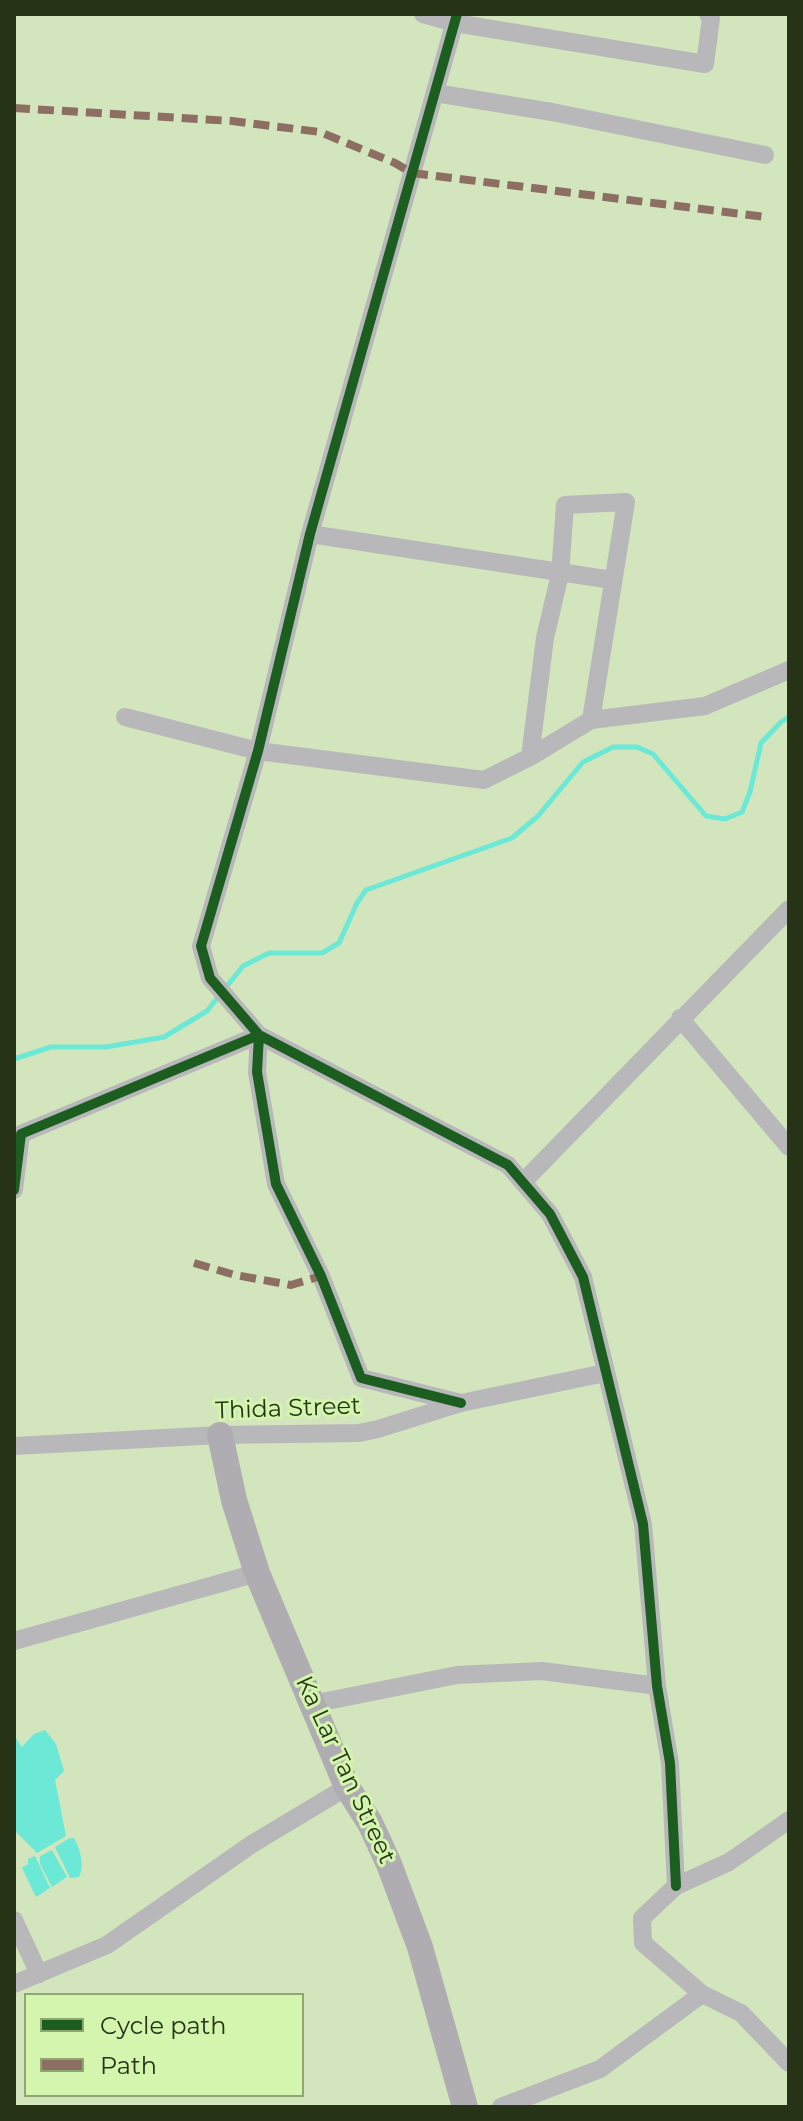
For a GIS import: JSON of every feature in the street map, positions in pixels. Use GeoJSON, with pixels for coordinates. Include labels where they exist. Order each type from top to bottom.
{"type":"FeatureCollection","features":[{"type":"Feature","properties":{"kind":"street"},"geometry":{"type":"LineString","coordinates":[[423,14],[705,64],[711,18],[708,14]]}},
{"type":"Feature","properties":{"kind":"street"},"geometry":{"type":"LineString","coordinates":[[456,19],[310,534],[258,751],[201,946],[210,978],[259,1035],[508,1165],[550,1214],[583,1277],[643,1524],[657,1686],[670,1763],[676,1886]]}},
{"type":"Feature","properties":{"kind":"street"},"geometry":{"type":"LineString","coordinates":[[435,93],[552,112],[765,155]]}},
{"type":"Feature","properties":{"kind":"street"},"geometry":{"type":"LineString","coordinates":[[530,757],[545,638],[560,574],[565,505],[626,502],[591,720]]}},
{"type":"Feature","properties":{"kind":"street"},"geometry":{"type":"LineString","coordinates":[[310,534],[612,580]]}},
{"type":"Feature","properties":{"kind":"street"},"geometry":{"type":"LineString","coordinates":[[125,717],[258,751],[484,780],[530,757],[591,720],[705,706],[789,670]]}},
{"type":"Feature","properties":{"kind":"street"},"geometry":{"type":"LineString","coordinates":[[524,1181],[789,909]]}},
{"type":"Feature","properties":{"kind":"street"},"geometry":{"type":"LineString","coordinates":[[680,1018],[789,1147]]}},
{"type":"Feature","properties":{"kind":"street"},"geometry":{"type":"LineString","coordinates":[[14,1190],[21,1134],[259,1035]]}},
{"type":"Feature","properties":{"kind":"street"},"geometry":{"type":"LineString","coordinates":[[259,1035],[257,1072],[276,1184],[321,1276],[361,1378],[461,1403]]}},
{"type":"Feature","properties":{"kind":"street","name":"Thida Street"},"geometry":{"type":"LineString","coordinates":[[14,1446],[220,1435],[359,1433],[461,1403],[605,1373]]}},
{"type":"Feature","properties":{"kind":"street","name":"Ka Lar Tan Street"},"geometry":{"type":"LineString","coordinates":[[220,1435],[234,1500],[257,1573],[347,1787],[370,1823],[420,1947],[465,2107]]}},
{"type":"Feature","properties":{"kind":"street"},"geometry":{"type":"LineString","coordinates":[[14,1641],[257,1573]]}},
{"type":"Feature","properties":{"kind":"street"},"geometry":{"type":"LineString","coordinates":[[312,1704],[457,1675],[542,1671],[657,1686]]}},
{"type":"Feature","properties":{"kind":"street"},"geometry":{"type":"LineString","coordinates":[[14,1984],[107,1945],[286,1822],[347,1787]]}},
{"type":"Feature","properties":{"kind":"street"},"geometry":{"type":"LineString","coordinates":[[789,1820],[729,1862],[676,1886],[642,1918],[643,1943],[702,1994],[741,2013],[789,2063]]}},
{"type":"Feature","properties":{"kind":"street"},"geometry":{"type":"LineString","coordinates":[[14,1920],[39,1974]]}},
{"type":"Feature","properties":{"kind":"street"},"geometry":{"type":"LineString","coordinates":[[501,2107],[600,2069],[702,1994]]}},
{"type":"Feature","properties":{"kind":"water"},"geometry":{"type":"Polygon","coordinates":[[[45,1730],[56,1744],[64,1771],[55,1780],[66,1836],[37,1853],[14,1830],[14,1735],[22,1747],[34,1734],[45,1730]]]}},
{"type":"Feature","properties":{"kind":"water"},"geometry":{"type":"Polygon","coordinates":[[[74,1838],[81,1857],[79,1877],[70,1878],[55,1847],[74,1838]]]}},
{"type":"Feature","properties":{"kind":"water"},"geometry":{"type":"Polygon","coordinates":[[[52,1850],[67,1877],[52,1887],[40,1864],[40,1856],[52,1850]]]}},
{"type":"Feature","properties":{"kind":"water"},"geometry":{"type":"Polygon","coordinates":[[[35,1856],[50,1888],[36,1897],[22,1868],[28,1864],[28,1859],[35,1856]]]}},
{"type":"Feature","properties":{"kind":"waterway"},"geometry":{"type":"LineString","coordinates":[[14,1059],[51,1047],[106,1047],[164,1037],[207,1011],[243,966],[269,953],[322,953],[339,943],[366,890],[512,838],[538,816],[583,762],[613,747],[637,747],[653,754],[706,816],[725,819],[742,812],[750,792],[761,743],[789,717]]}},
{"type":"Feature","properties":{"kind":"marked path"},"geometry":{"type":"LineString","coordinates":[[14,108],[232,121],[320,132],[412,173],[766,217]]}},
{"type":"Feature","properties":{"kind":"marked path"},"geometry":{"type":"LineString","coordinates":[[194,1263],[235,1275],[291,1285],[321,1276]]}},
{"type":"Feature","properties":{"kind":"cycle path"},"geometry":{"type":"LineString","coordinates":[[457,14],[310,534],[258,751],[201,946],[210,978],[259,1035],[257,1072],[276,1184],[321,1276],[361,1378],[461,1403]]}},
{"type":"Feature","properties":{"kind":"cycle path"},"geometry":{"type":"LineString","coordinates":[[14,1190],[21,1134],[259,1035],[508,1165],[550,1214],[583,1277],[643,1524],[657,1686],[670,1763],[676,1886]]}}]}
